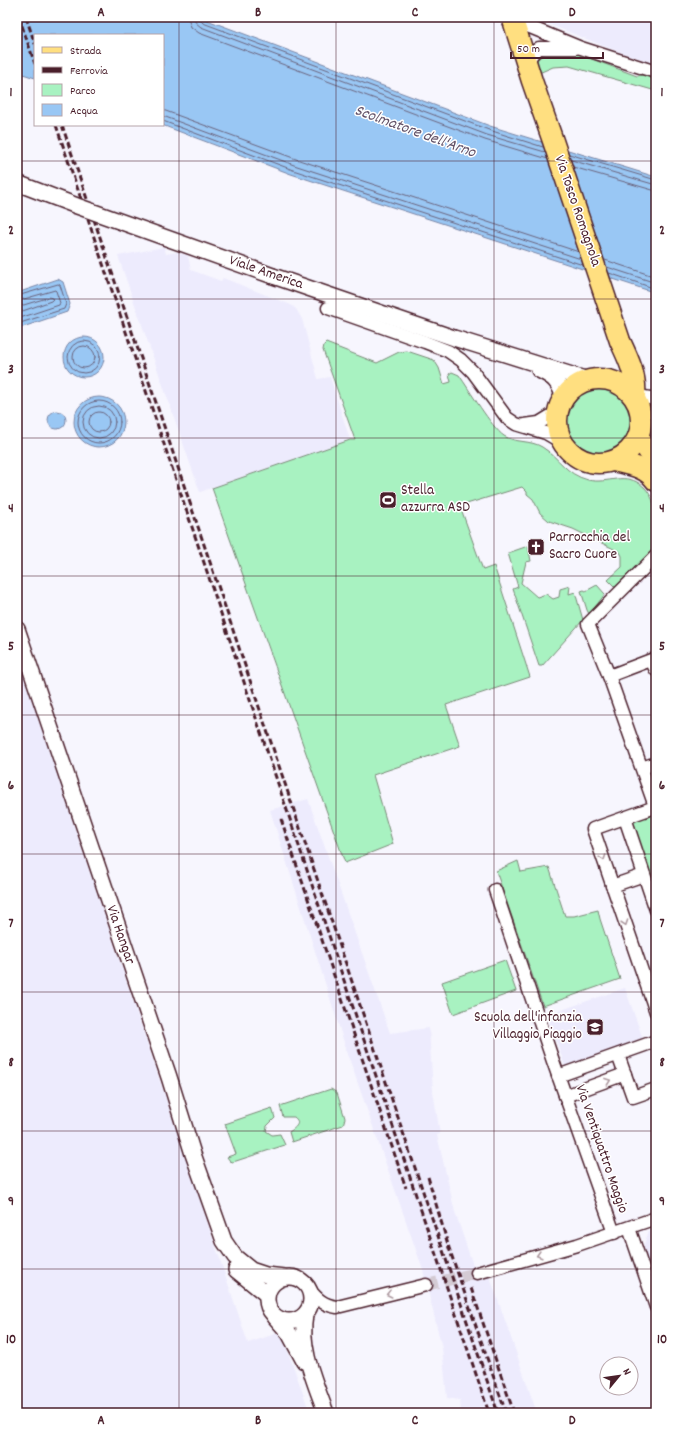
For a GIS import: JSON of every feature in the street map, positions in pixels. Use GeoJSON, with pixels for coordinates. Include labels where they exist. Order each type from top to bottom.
{"type":"FeatureCollection","features":[{"type":"Feature","properties":{"kind":"main road","name":"Via Tosco Romagnola"},"geometry":{"type":"LineString","coordinates":[[509,18],[520,64],[529,72],[556,148],[622,352],[635,379],[636,397]]}},
{"type":"Feature","properties":{"kind":"main road"},"geometry":{"type":"LineString","coordinates":[[622,352],[609,371],[594,380],[579,386],[568,394],[560,405],[556,422],[557,429],[563,443],[572,452],[585,461],[600,464],[614,462],[642,469],[649,473],[656,481]]}},
{"type":"Feature","properties":{"kind":"main road"},"geometry":{"type":"LineString","coordinates":[[594,380],[604,379],[619,383],[630,390],[636,397],[641,419],[638,437],[627,453],[614,462]]}},
{"type":"Feature","properties":{"kind":"main road"},"geometry":{"type":"LineString","coordinates":[[638,437],[656,462]]}},
{"type":"Feature","properties":{"kind":"street"},"geometry":{"type":"LineString","coordinates":[[509,18],[581,48],[656,72]]}},
{"type":"Feature","properties":{"kind":"street"},"geometry":{"type":"LineString","coordinates":[[529,72],[532,54],[539,48],[581,48]]}},
{"type":"Feature","properties":{"kind":"street","name":"Viale America"},"geometry":{"type":"LineString","coordinates":[[17,183],[273,276],[517,358]]}},
{"type":"Feature","properties":{"kind":"street"},"geometry":{"type":"LineString","coordinates":[[328,308],[424,342],[453,354],[474,372],[507,418],[520,426],[546,434],[563,443]]}},
{"type":"Feature","properties":{"kind":"street"},"geometry":{"type":"LineString","coordinates":[[517,358],[594,380]]}},
{"type":"Feature","properties":{"kind":"street"},"geometry":{"type":"LineString","coordinates":[[517,358],[552,376],[559,386],[560,405],[540,423],[520,426]]}},
{"type":"Feature","properties":{"kind":"street"},"geometry":{"type":"LineString","coordinates":[[636,397],[656,399]]}},
{"type":"Feature","properties":{"kind":"street"},"geometry":{"type":"LineString","coordinates":[[656,556],[588,624],[609,676],[656,808],[594,829],[612,886],[651,981],[656,1012]]}},
{"type":"Feature","properties":{"kind":"street"},"geometry":{"type":"LineString","coordinates":[[644,569],[656,562]]}},
{"type":"Feature","properties":{"kind":"street","name":"Via Hangar"},"geometry":{"type":"LineString","coordinates":[[17,629],[169,1077],[193,1154],[224,1241],[235,1257],[250,1270],[266,1275],[284,1278]]}},
{"type":"Feature","properties":{"kind":"street"},"geometry":{"type":"LineString","coordinates":[[609,676],[653,665]]}},
{"type":"Feature","properties":{"kind":"street"},"geometry":{"type":"LineString","coordinates":[[642,768],[656,763]]}},
{"type":"Feature","properties":{"kind":"street"},"geometry":{"type":"LineString","coordinates":[[625,818],[655,903]]}},
{"type":"Feature","properties":{"kind":"street"},"geometry":{"type":"LineString","coordinates":[[612,886],[644,875]]}},
{"type":"Feature","properties":{"kind":"street","name":"Via Ventiquattro Maggio"},"geometry":{"type":"LineString","coordinates":[[495,890],[558,1076],[614,1233]]}},
{"type":"Feature","properties":{"kind":"street"},"geometry":{"type":"LineString","coordinates":[[558,1076],[656,1042]]}},
{"type":"Feature","properties":{"kind":"street"},"geometry":{"type":"LineString","coordinates":[[618,1055],[633,1097],[656,1089]]}},
{"type":"Feature","properties":{"kind":"street"},"geometry":{"type":"LineString","coordinates":[[565,1096],[625,1074]]}},
{"type":"Feature","properties":{"kind":"street","name":"Via Ventiquattro Maggio"},"geometry":{"type":"LineString","coordinates":[[477,1273],[576,1245],[656,1218]]}},
{"type":"Feature","properties":{"kind":"street"},"geometry":{"type":"LineString","coordinates":[[629,1228],[656,1307]]}},
{"type":"Feature","properties":{"kind":"street","name":"Via Hangar"},"geometry":{"type":"LineString","coordinates":[[224,1241],[226,1256],[232,1266],[267,1295]]}},
{"type":"Feature","properties":{"kind":"street"},"geometry":{"type":"LineString","coordinates":[[313,1376],[289,1333],[275,1317],[268,1306],[267,1295],[273,1283],[284,1278],[293,1277],[298,1279],[308,1288],[319,1301],[330,1306],[337,1307],[426,1285]]}},
{"type":"Feature","properties":{"kind":"street"},"geometry":{"type":"LineString","coordinates":[[275,1317],[285,1321],[293,1321],[301,1318],[310,1308],[311,1301],[308,1288]]}},
{"type":"Feature","properties":{"kind":"street"},"geometry":{"type":"LineString","coordinates":[[305,1314],[303,1326],[305,1347],[326,1413]]}},
{"type":"Feature","properties":{"kind":"shaded area"},"geometry":{"type":"Polygon","coordinates":[[[531,17],[656,17],[656,64],[614,50],[531,17]]]}},
{"type":"Feature","properties":{"kind":"shaded area"},"geometry":{"type":"Polygon","coordinates":[[[164,247],[166,254],[177,252],[188,256],[191,270],[221,281],[223,278],[291,305],[296,309],[302,319],[318,379],[330,377],[350,440],[200,492],[118,256],[164,247]]]}},
{"type":"Feature","properties":{"kind":"shaded area"},"geometry":{"type":"Polygon","coordinates":[[[17,656],[248,1343],[281,1332],[310,1413],[17,1413],[17,656]]]}},
{"type":"Feature","properties":{"kind":"shaded area"},"geometry":{"type":"Polygon","coordinates":[[[308,799],[390,1033],[429,1028],[433,1091],[440,1134],[437,1135],[455,1212],[478,1280],[490,1277],[537,1413],[461,1413],[460,1400],[447,1398],[442,1348],[423,1270],[349,1058],[270,810],[308,799]]]}},
{"type":"Feature","properties":{"kind":"shaded area","name":"Scuola dell'infanzia Villaggio Piaggio"},"geometry":{"type":"Polygon","coordinates":[[[625,988],[643,1039],[565,1066],[547,1015],[625,988]]]}},
{"type":"Feature","properties":{"kind":"shaded area"},"geometry":{"type":"Polygon","coordinates":[[[656,1229],[656,1287],[643,1247],[649,1231],[656,1229]]]}},
{"type":"Feature","properties":{"kind":"green space"},"geometry":{"type":"Polygon","coordinates":[[[563,52],[581,55],[637,76],[643,75],[656,79],[656,91],[569,66],[553,67],[539,73],[535,65],[542,55],[563,52]]]}},
{"type":"Feature","properties":{"kind":"green space"},"geometry":{"type":"Polygon","coordinates":[[[326,343],[377,363],[399,352],[407,351],[434,360],[439,368],[444,384],[451,382],[449,374],[452,372],[459,375],[493,425],[504,436],[513,440],[533,443],[542,447],[554,456],[568,470],[588,480],[603,481],[630,479],[637,482],[644,487],[653,500],[656,516],[656,547],[615,587],[608,580],[622,567],[622,556],[620,552],[573,529],[549,521],[540,513],[533,499],[522,487],[460,506],[483,570],[494,566],[530,677],[446,705],[460,746],[373,775],[393,844],[345,863],[212,488],[350,440],[355,440],[323,350],[326,343]]]}},
{"type":"Feature","properties":{"kind":"green space"},"geometry":{"type":"Polygon","coordinates":[[[599,387],[612,390],[623,397],[630,408],[633,421],[630,434],[623,445],[612,452],[599,455],[586,452],[575,445],[568,434],[565,421],[568,408],[575,397],[586,390],[599,387]]]}},
{"type":"Feature","properties":{"kind":"green space"},"geometry":{"type":"Polygon","coordinates":[[[528,546],[531,561],[526,562],[521,583],[537,597],[546,594],[553,599],[559,597],[560,589],[570,586],[569,594],[575,592],[583,620],[542,666],[539,666],[513,589],[518,587],[508,553],[528,546]]]}},
{"type":"Feature","properties":{"kind":"green space"},"geometry":{"type":"Polygon","coordinates":[[[597,585],[605,594],[589,614],[581,591],[586,591],[597,585]]]}},
{"type":"Feature","properties":{"kind":"green space"},"geometry":{"type":"Polygon","coordinates":[[[652,813],[656,823],[656,885],[653,886],[630,821],[652,813]]]}},
{"type":"Feature","properties":{"kind":"green space"},"geometry":{"type":"Polygon","coordinates":[[[518,861],[521,872],[549,867],[565,916],[574,916],[598,910],[620,979],[543,1006],[496,871],[518,861]]]}},
{"type":"Feature","properties":{"kind":"green space"},"geometry":{"type":"Polygon","coordinates":[[[505,960],[516,991],[453,1014],[442,982],[505,960]]]}},
{"type":"Feature","properties":{"kind":"green space"},"geometry":{"type":"Polygon","coordinates":[[[331,1089],[337,1093],[345,1118],[343,1125],[292,1142],[289,1132],[298,1123],[294,1117],[283,1117],[280,1106],[331,1089]]]}},
{"type":"Feature","properties":{"kind":"green space"},"geometry":{"type":"Polygon","coordinates":[[[272,1108],[275,1118],[267,1126],[266,1131],[272,1135],[280,1134],[285,1145],[233,1162],[230,1161],[227,1157],[236,1154],[225,1124],[272,1108]]]}},
{"type":"Feature","properties":{"kind":"water","name":"Scolmatore dell'Arno"},"geometry":{"type":"Polygon","coordinates":[[[17,17],[199,17],[490,126],[656,177],[656,293],[291,174],[164,126],[164,34],[34,34],[34,78],[17,70],[17,17]]]}},
{"type":"Feature","properties":{"kind":"water"},"geometry":{"type":"Polygon","coordinates":[[[58,279],[63,282],[70,304],[67,312],[17,329],[17,293],[58,279]]]}},
{"type":"Feature","properties":{"kind":"water"},"geometry":{"type":"Polygon","coordinates":[[[80,337],[88,337],[95,340],[101,346],[104,357],[101,368],[95,374],[88,377],[80,377],[73,374],[67,368],[64,361],[64,353],[67,346],[73,340],[80,337]]]}},
{"type":"Feature","properties":{"kind":"water"},"geometry":{"type":"Polygon","coordinates":[[[94,397],[104,397],[117,404],[124,417],[124,427],[117,440],[104,447],[94,447],[85,443],[78,436],[74,427],[74,417],[78,408],[85,401],[94,397]]]}},
{"type":"Feature","properties":{"kind":"water"},"geometry":{"type":"Polygon","coordinates":[[[57,411],[63,414],[66,420],[63,426],[57,429],[51,426],[48,420],[51,414],[57,411]]]}},
{"type":"Feature","properties":{"kind":"tunnel"},"geometry":{"type":"LineString","coordinates":[[426,1285],[477,1273]]}},
{"type":"Feature","properties":{"kind":"railway"},"geometry":{"type":"LineString","coordinates":[[19,17],[34,61]]}},
{"type":"Feature","properties":{"kind":"railway"},"geometry":{"type":"LineString","coordinates":[[26,17],[34,41]]}},
{"type":"Feature","properties":{"kind":"railway"},"geometry":{"type":"LineString","coordinates":[[56,126],[489,1413]]}},
{"type":"Feature","properties":{"kind":"railway"},"geometry":{"type":"LineString","coordinates":[[62,126],[498,1413]]}},
{"type":"Feature","properties":{"kind":"railway"},"geometry":{"type":"LineString","coordinates":[[281,819],[406,1188]]}},
{"type":"Feature","properties":{"kind":"railway"},"geometry":{"type":"LineString","coordinates":[[428,1177],[449,1248],[506,1413]]}},
{"type":"Feature","properties":{"kind":"railway"},"geometry":{"type":"LineString","coordinates":[[471,1288],[514,1413]]}},
{"type":"Feature","properties":{"kind":"place","name":"Stella azzurra ASD"},"geometry":{"type":"Point","coordinates":[388,500]}},
{"type":"Feature","properties":{"kind":"place","name":"Parrocchia del Sacro Cuore"},"geometry":{"type":"Point","coordinates":[536,547]}},
{"type":"Feature","properties":{"kind":"place","name":"Scuola dell'infanzia Villaggio Piaggio"},"geometry":{"type":"Point","coordinates":[595,1027]}}]}
